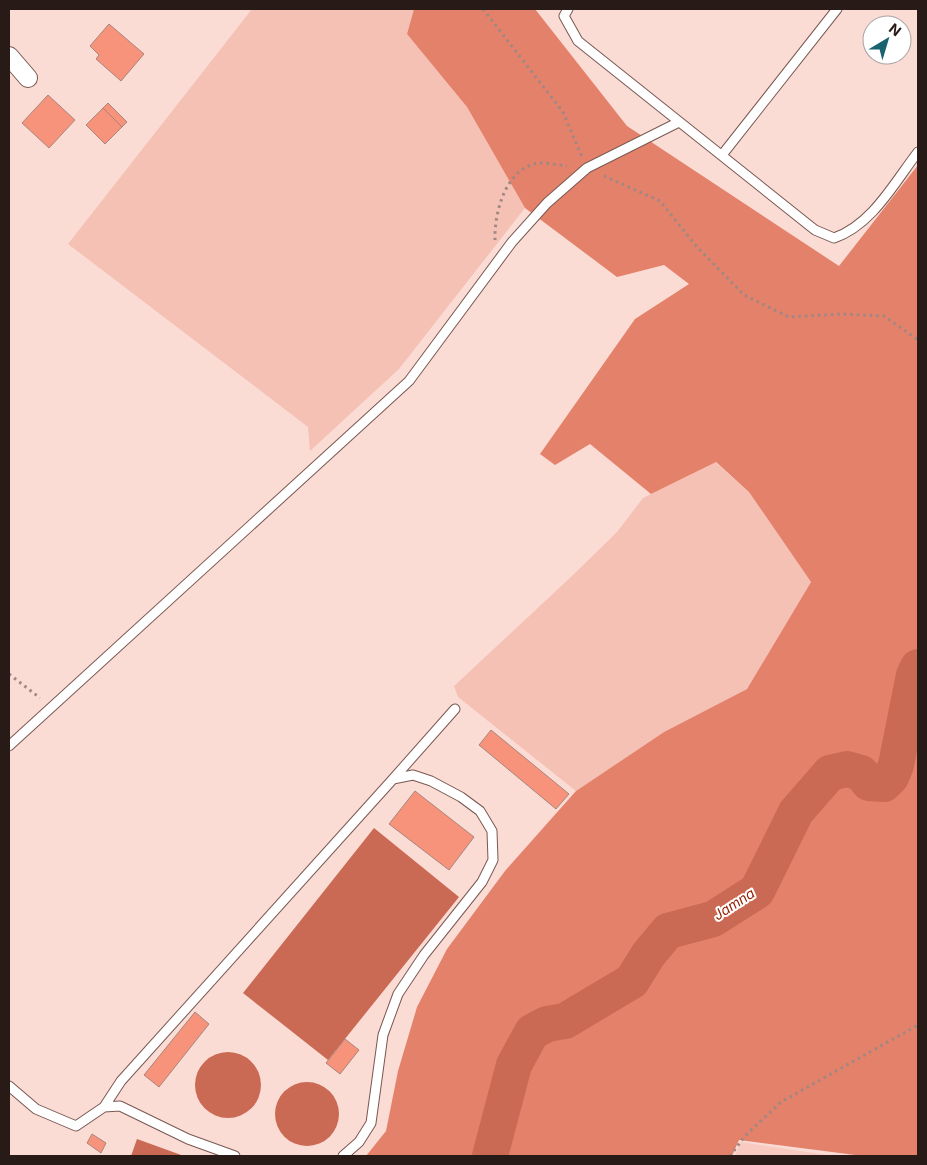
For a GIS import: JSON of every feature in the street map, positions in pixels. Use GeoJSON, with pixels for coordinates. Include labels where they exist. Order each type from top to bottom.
{"type":"FeatureCollection","features":[{"type":"Feature","properties":{"kind":"street"},"geometry":{"type":"LineString","coordinates":[[9,56],[28,78]]}},
{"type":"Feature","properties":{"kind":"lane"},"geometry":{"type":"LineString","coordinates":[[568,9],[564,16],[578,41],[815,230],[834,238],[849,233],[866,220],[918,152]]}},
{"type":"Feature","properties":{"kind":"lane"},"geometry":{"type":"LineString","coordinates":[[722,156],[837,9]]}},
{"type":"Feature","properties":{"kind":"lane"},"geometry":{"type":"LineString","coordinates":[[9,746],[409,381],[495,265],[546,203],[587,168],[679,122]]}},
{"type":"Feature","properties":{"kind":"lane"},"geometry":{"type":"LineString","coordinates":[[9,1086],[36,1109],[76,1126],[104,1107],[121,1081],[455,709]]}},
{"type":"Feature","properties":{"kind":"lane"},"geometry":{"type":"LineString","coordinates":[[343,1156],[359,1142],[371,1123],[383,1035],[398,994],[424,955],[482,882],[493,860],[492,831],[480,811],[461,797],[431,781],[413,776],[393,780]]}},
{"type":"Feature","properties":{"kind":"lane"},"geometry":{"type":"LineString","coordinates":[[104,1107],[120,1106],[188,1139],[234,1156]]}},
{"type":"Feature","properties":{"kind":"path"},"geometry":{"type":"LineString","coordinates":[[483,9],[563,112],[587,168]]}},
{"type":"Feature","properties":{"kind":"path"},"geometry":{"type":"LineString","coordinates":[[495,265],[494,232],[498,205],[505,189],[520,172],[538,163],[587,168],[660,201],[697,246],[744,295],[789,317],[840,314],[884,316],[918,340]]}},
{"type":"Feature","properties":{"kind":"path"},"geometry":{"type":"LineString","coordinates":[[9,674],[51,707]]}},
{"type":"Feature","properties":{"kind":"path"},"geometry":{"type":"LineString","coordinates":[[730,1156],[745,1136],[781,1102],[918,1025]]}},
{"type":"Feature","properties":{"kind":"shaded area"},"geometry":{"type":"Polygon","coordinates":[[[252,9],[414,9],[407,34],[467,107],[525,208],[399,369],[310,451],[308,427],[68,244],[252,9]]]}},
{"type":"Feature","properties":{"kind":"shaded area"},"geometry":{"type":"Polygon","coordinates":[[[414,9],[535,9],[627,126],[839,266],[918,165],[918,1156],[863,1156],[739,1140],[732,1156],[366,1156],[386,1131],[398,1071],[417,1007],[447,949],[505,871],[576,791],[664,732],[747,689],[811,582],[749,492],[716,462],[651,494],[590,444],[555,465],[540,454],[635,319],[689,284],[664,265],[617,277],[525,208],[467,107],[407,34],[414,9]]]}},
{"type":"Feature","properties":{"kind":"shaded area"},"geometry":{"type":"Polygon","coordinates":[[[715,462],[749,492],[811,582],[747,689],[664,732],[576,791],[458,697],[454,686],[617,532],[643,498],[715,462]]]}},
{"type":"Feature","properties":{"kind":"shaded area"},"geometry":{"type":"Polygon","coordinates":[[[374,828],[459,897],[328,1060],[243,993],[374,828]]]}},
{"type":"Feature","properties":{"kind":"shaded area"},"geometry":{"type":"Polygon","coordinates":[[[228,1052],[240,1055],[251,1062],[258,1073],[261,1085],[258,1097],[251,1108],[240,1115],[228,1118],[216,1115],[205,1108],[198,1097],[195,1085],[198,1073],[205,1062],[216,1055],[228,1052]]]}},
{"type":"Feature","properties":{"kind":"shaded area"},"geometry":{"type":"Polygon","coordinates":[[[301,1082],[313,1082],[330,1091],[337,1102],[339,1114],[337,1126],[330,1137],[313,1146],[301,1146],[289,1141],[280,1132],[275,1120],[275,1108],[280,1096],[289,1087],[301,1082]]]}},
{"type":"Feature","properties":{"kind":"shaded area"},"geometry":{"type":"Polygon","coordinates":[[[137,1139],[184,1156],[131,1156],[137,1139]]]}},
{"type":"Feature","properties":{"kind":"shaded area"},"geometry":{"type":"Polygon","coordinates":[[[741,1142],[835,1156],[735,1156],[741,1142]]]}},
{"type":"Feature","properties":{"kind":"building"},"geometry":{"type":"Polygon","coordinates":[[[109,24],[144,54],[121,81],[96,59],[99,55],[90,46],[109,24]]]}},
{"type":"Feature","properties":{"kind":"building"},"geometry":{"type":"Polygon","coordinates":[[[48,95],[75,120],[49,148],[22,123],[48,95]]]}},
{"type":"Feature","properties":{"kind":"building"},"geometry":{"type":"Polygon","coordinates":[[[108,103],[127,122],[122,127],[103,108],[108,103]]]}},
{"type":"Feature","properties":{"kind":"building"},"geometry":{"type":"Polygon","coordinates":[[[103,108],[122,127],[105,144],[86,125],[103,108]]]}},
{"type":"Feature","properties":{"kind":"building"},"geometry":{"type":"Polygon","coordinates":[[[491,730],[569,794],[556,809],[479,745],[491,730]]]}},
{"type":"Feature","properties":{"kind":"building"},"geometry":{"type":"Polygon","coordinates":[[[415,791],[474,837],[449,870],[389,824],[415,791]]]}},
{"type":"Feature","properties":{"kind":"building"},"geometry":{"type":"Polygon","coordinates":[[[195,1012],[209,1024],[159,1087],[144,1075],[195,1012]]]}},
{"type":"Feature","properties":{"kind":"building"},"geometry":{"type":"Polygon","coordinates":[[[345,1039],[359,1050],[340,1074],[326,1063],[345,1039]]]}},
{"type":"Feature","properties":{"kind":"building"},"geometry":{"type":"Polygon","coordinates":[[[92,1134],[106,1143],[101,1153],[87,1143],[92,1134]]]}},
{"type":"Feature","properties":{"kind":"waterway","name":"Jamna"},"geometry":{"type":"LineString","coordinates":[[490,1156],[514,1065],[532,1032],[547,1024],[565,1021],[632,981],[648,955],[668,931],[713,919],[757,891],[796,812],[830,773],[847,769],[861,773],[869,783],[884,784],[891,777],[896,765],[914,675],[918,667]]}}]}
